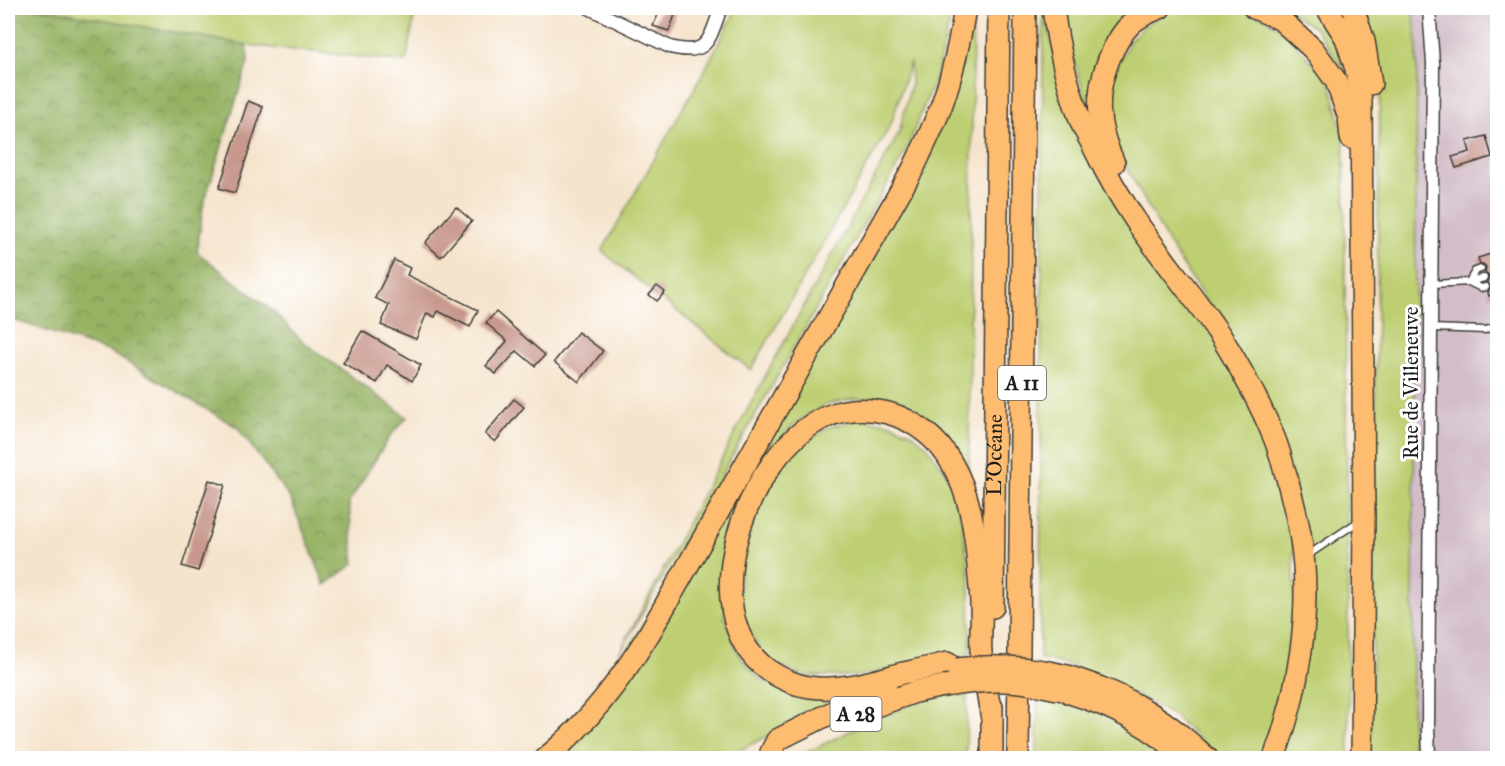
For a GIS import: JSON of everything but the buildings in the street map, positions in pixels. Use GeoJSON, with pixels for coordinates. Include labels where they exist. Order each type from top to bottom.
{"type":"FeatureCollection","features":[{"type":"Feature","properties":{"kind":"highway"},"geometry":{"type":"LineString","coordinates":[[546,759],[583,724],[626,671],[913,169],[943,103],[954,65],[965,8]]}},
{"type":"Feature","properties":{"kind":"highway","name":"L’Océane"},"geometry":{"type":"LineString","coordinates":[[992,759],[999,8]]}},
{"type":"Feature","properties":{"kind":"highway","name":"L’Océane"},"geometry":{"type":"LineString","coordinates":[[1018,759],[1025,8]]}},
{"type":"Feature","properties":{"kind":"highway"},"geometry":{"type":"LineString","coordinates":[[1053,8],[1064,69],[1082,123],[1103,167],[1136,222],[1220,336],[1258,401],[1274,436],[1294,504],[1301,542],[1304,621],[1293,695],[1274,759]]}},
{"type":"Feature","properties":{"kind":"highway"},"geometry":{"type":"LineString","coordinates":[[1151,242],[1151,231],[1112,159],[1099,114],[1099,94],[1103,75],[1114,47],[1132,23],[1160,8]]}},
{"type":"Feature","properties":{"kind":"highway"},"geometry":{"type":"LineString","coordinates":[[1254,8],[1280,19],[1313,49],[1336,81],[1349,118],[1354,165],[1363,342]]}},
{"type":"Feature","properties":{"kind":"highway"},"geometry":{"type":"LineString","coordinates":[[1328,8],[1346,38],[1356,69],[1361,101],[1364,517],[1362,759]]}},
{"type":"Feature","properties":{"kind":"highway"},"geometry":{"type":"LineString","coordinates":[[1353,8],[1364,41],[1371,83],[1374,123],[1363,342]]}},
{"type":"Feature","properties":{"kind":"highway"},"geometry":{"type":"LineString","coordinates":[[992,719],[981,652],[981,605],[975,537],[967,497],[951,462],[930,437],[914,424],[897,416],[866,410],[847,411],[825,417],[804,430],[782,450],[758,486],[745,514],[733,553],[730,578],[735,620],[741,636],[762,665],[777,676],[809,687],[825,688],[948,672],[974,681],[1008,681],[1030,683],[1065,683],[1109,691],[1138,705],[1169,726],[1207,759]]}},
{"type":"Feature","properties":{"kind":"highway","name":"A 28"},"geometry":{"type":"LineString","coordinates":[[764,755],[885,702],[915,692],[948,672]]}},
{"type":"Feature","properties":{"kind":"highway"},"geometry":{"type":"LineString","coordinates":[[1065,683],[1089,699],[1118,711],[1143,726],[1176,749],[1186,759]]}},
{"type":"Feature","properties":{"kind":"street"},"geometry":{"type":"LineString","coordinates":[[589,8],[670,47],[681,50],[694,50],[704,45],[721,8]]}},
{"type":"Feature","properties":{"kind":"street","name":"Rue de Villeneuve"},"geometry":{"type":"LineString","coordinates":[[1428,8],[1433,63],[1428,727],[1430,759]]}},
{"type":"Feature","properties":{"kind":"lane"},"geometry":{"type":"LineString","coordinates":[[1469,282],[1475,271],[1481,269]]}},
{"type":"Feature","properties":{"kind":"lane"},"geometry":{"type":"LineString","coordinates":[[1431,284],[1469,282],[1484,278]]}},
{"type":"Feature","properties":{"kind":"lane"},"geometry":{"type":"LineString","coordinates":[[1469,282],[1480,288],[1486,286]]}},
{"type":"Feature","properties":{"kind":"lane"},"geometry":{"type":"LineString","coordinates":[[1430,328],[1485,330],[1497,327]]}},
{"type":"Feature","properties":{"kind":"lane"},"geometry":{"type":"LineString","coordinates":[[1302,559],[1364,517]]}},
{"type":"Feature","properties":{"kind":"shaded area"},"geometry":{"type":"Polygon","coordinates":[[[1413,8],[1497,8],[1497,758],[1412,758],[1417,41],[1413,8]]]}},
{"type":"Feature","properties":{"kind":"green space"},"geometry":{"type":"Polygon","coordinates":[[[8,8],[37,8],[247,45],[248,62],[203,206],[197,252],[275,313],[302,341],[407,417],[390,436],[349,502],[354,564],[325,585],[290,498],[237,427],[110,352],[8,318],[8,8]]]}},
{"type":"Feature","properties":{"kind":"green space"},"geometry":{"type":"Polygon","coordinates":[[[37,8],[416,8],[406,62],[247,45],[37,8]]]}},
{"type":"Feature","properties":{"kind":"green space"},"geometry":{"type":"Polygon","coordinates":[[[737,8],[953,8],[936,76],[906,151],[611,668],[761,384],[899,133],[911,84],[910,62],[891,124],[751,370],[602,251],[702,75],[737,8]]]}},
{"type":"Feature","properties":{"kind":"green space"},"geometry":{"type":"Polygon","coordinates":[[[973,8],[969,470],[953,446],[917,413],[857,398],[828,404],[808,415],[790,428],[771,452],[724,615],[739,655],[760,679],[796,696],[842,698],[740,750],[719,758],[560,758],[854,287],[973,8]]]}},
{"type":"Feature","properties":{"kind":"green space"},"geometry":{"type":"Polygon","coordinates":[[[1043,8],[1067,106],[1252,398],[1293,526],[1296,655],[1265,758],[1219,758],[1173,715],[1103,678],[1040,658],[1043,8]]]}},
{"type":"Feature","properties":{"kind":"green space"},"geometry":{"type":"Polygon","coordinates":[[[1063,8],[1138,8],[1125,16],[1105,40],[1096,66],[1094,132],[1064,21],[1063,8]]]}},
{"type":"Feature","properties":{"kind":"green space"},"geometry":{"type":"Polygon","coordinates":[[[1176,8],[1240,8],[1263,17],[1284,31],[1330,82],[1344,138],[1349,758],[1281,758],[1307,542],[1227,333],[1169,244],[1117,149],[1107,103],[1110,80],[1131,39],[1148,23],[1176,8]]]}},
{"type":"Feature","properties":{"kind":"green space"},"geometry":{"type":"Polygon","coordinates":[[[1285,8],[1313,8],[1337,45],[1346,74],[1316,29],[1285,8]]]}},
{"type":"Feature","properties":{"kind":"green space"},"geometry":{"type":"Polygon","coordinates":[[[1362,8],[1413,8],[1417,41],[1412,758],[1371,758],[1380,77],[1362,8]]]}},
{"type":"Feature","properties":{"kind":"green space"},"geometry":{"type":"Polygon","coordinates":[[[861,419],[889,423],[912,433],[928,447],[946,473],[958,500],[965,542],[970,580],[970,654],[943,657],[859,676],[806,676],[770,662],[749,633],[740,606],[740,569],[750,531],[781,465],[802,445],[829,427],[861,419]]]}},
{"type":"Feature","properties":{"kind":"green space"},"geometry":{"type":"Polygon","coordinates":[[[967,688],[966,758],[796,758],[868,722],[945,691],[967,688]]]}},
{"type":"Feature","properties":{"kind":"green space"},"geometry":{"type":"Polygon","coordinates":[[[1037,691],[1106,712],[1178,758],[1037,758],[1037,691]]]}}]}
